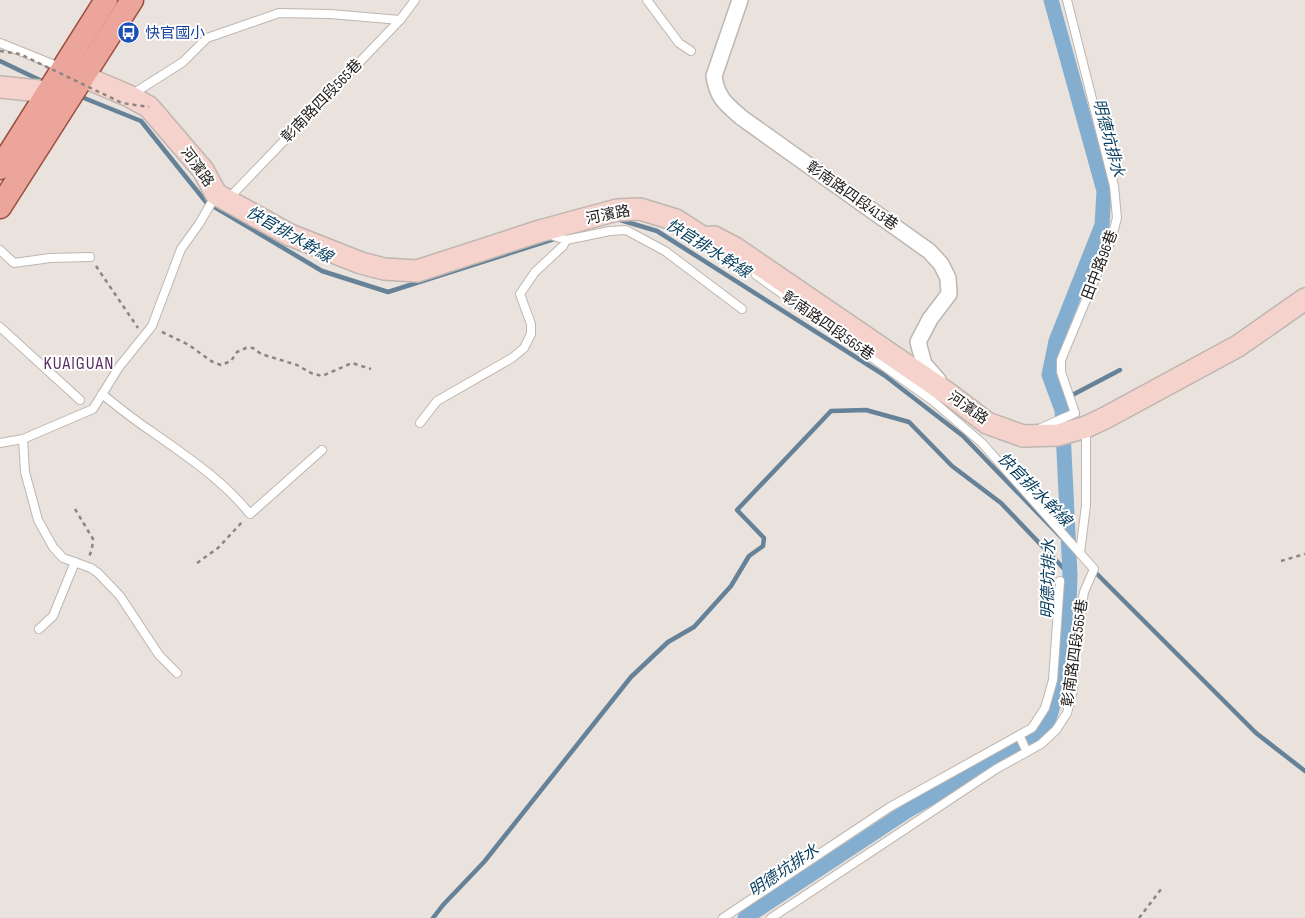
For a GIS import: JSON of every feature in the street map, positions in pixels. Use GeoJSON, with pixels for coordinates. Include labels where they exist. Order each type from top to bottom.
{"type":"FeatureCollection","features":[{"type":"Feature","properties":{"kind":"main road"},"geometry":{"type":"LineString","coordinates":[[0,207],[38,146],[58,97],[64,68],[106,0]]}},
{"type":"Feature","properties":{"kind":"main road"},"geometry":{"type":"LineString","coordinates":[[0,168],[58,97],[84,76],[132,0]]}},
{"type":"Feature","properties":{"kind":"street","name":"彰南路四段413巷"},"geometry":{"type":"LineString","coordinates":[[740,0],[714,76],[716,89],[724,104],[929,251],[941,264],[948,278],[949,294],[930,319],[918,342],[924,364],[953,397]]}},
{"type":"Feature","properties":{"kind":"street","name":"河濱路"},"geometry":{"type":"LineString","coordinates":[[64,68],[129,96],[149,107],[203,170],[222,197],[290,235],[361,264],[397,271],[417,271],[617,210],[640,209],[676,220],[712,243],[714,237],[735,248],[953,397],[987,423],[1024,436],[1058,435],[1086,427],[1238,346],[1305,299]]}},
{"type":"Feature","properties":{"kind":"street"},"geometry":{"type":"LineString","coordinates":[[0,86],[58,97]]}},
{"type":"Feature","properties":{"kind":"lane","name":"彰南路四段565巷"},"geometry":{"type":"LineString","coordinates":[[0,442],[23,439],[93,409],[119,367],[152,326],[182,249],[199,224],[222,197],[400,20],[415,0]]}},
{"type":"Feature","properties":{"kind":"lane"},"geometry":{"type":"LineString","coordinates":[[647,0],[679,43],[691,51]]}},
{"type":"Feature","properties":{"kind":"lane","name":"田中路96巷"},"geometry":{"type":"LineString","coordinates":[[1024,436],[1075,413],[1061,372],[1061,360],[1111,240],[1117,218],[1114,186],[1067,0]]}},
{"type":"Feature","properties":{"kind":"lane"},"geometry":{"type":"LineString","coordinates":[[129,96],[183,62],[207,38],[279,13],[330,14],[400,20]]}},
{"type":"Feature","properties":{"kind":"lane"},"geometry":{"type":"LineString","coordinates":[[0,43],[64,68]]}},
{"type":"Feature","properties":{"kind":"lane"},"geometry":{"type":"LineString","coordinates":[[540,232],[566,240],[610,231],[626,230],[665,251],[742,309]]}},
{"type":"Feature","properties":{"kind":"lane"},"geometry":{"type":"LineString","coordinates":[[420,423],[437,401],[512,358],[524,348],[531,334],[531,324],[520,294],[535,272],[563,246],[566,240]]}},
{"type":"Feature","properties":{"kind":"lane"},"geometry":{"type":"LineString","coordinates":[[0,250],[14,263],[50,258],[90,257]]}},
{"type":"Feature","properties":{"kind":"lane","name":"彰南路四段565巷"},"geometry":{"type":"LineString","coordinates":[[750,271],[933,401],[975,437],[1094,569],[1084,592],[1075,646],[1073,690],[1068,713],[1051,734],[1041,744],[996,769],[771,918]]}},
{"type":"Feature","properties":{"kind":"lane"},"geometry":{"type":"LineString","coordinates":[[0,327],[80,400]]}},
{"type":"Feature","properties":{"kind":"lane"},"geometry":{"type":"LineString","coordinates":[[102,394],[140,424],[201,466],[237,498],[250,514],[322,450]]}},
{"type":"Feature","properties":{"kind":"lane"},"geometry":{"type":"LineString","coordinates":[[1080,553],[1086,505],[1086,427]]}},
{"type":"Feature","properties":{"kind":"lane"},"geometry":{"type":"LineString","coordinates":[[23,439],[25,472],[38,520],[53,547],[62,558],[98,573],[120,596],[159,655],[177,673]]}},
{"type":"Feature","properties":{"kind":"lane"},"geometry":{"type":"LineString","coordinates":[[39,629],[53,616],[75,562]]}},
{"type":"Feature","properties":{"kind":"lane"},"geometry":{"type":"LineString","coordinates":[[723,918],[890,806],[1032,728],[1045,708],[1053,680],[1060,581]]}},
{"type":"Feature","properties":{"kind":"lane"},"geometry":{"type":"LineString","coordinates":[[1019,735],[1027,752]]}},
{"type":"Feature","properties":{"kind":"path"},"geometry":{"type":"LineString","coordinates":[[0,51],[20,54],[122,103],[149,107]]}},
{"type":"Feature","properties":{"kind":"path"},"geometry":{"type":"LineString","coordinates":[[90,257],[144,337]]}},
{"type":"Feature","properties":{"kind":"path"},"geometry":{"type":"LineString","coordinates":[[152,326],[189,345],[210,361],[221,364],[231,361],[237,352],[246,348],[253,348],[261,354],[297,365],[311,374],[322,376],[352,363],[371,369]]}},
{"type":"Feature","properties":{"kind":"path"},"geometry":{"type":"LineString","coordinates":[[74,509],[93,538],[92,549],[85,566]]}},
{"type":"Feature","properties":{"kind":"path"},"geometry":{"type":"LineString","coordinates":[[197,562],[218,548],[234,528],[250,514]]}},
{"type":"Feature","properties":{"kind":"path"},"geometry":{"type":"LineString","coordinates":[[1281,561],[1305,554]]}},
{"type":"Feature","properties":{"kind":"path"},"geometry":{"type":"LineString","coordinates":[[1140,918],[1162,888]]}},
{"type":"Feature","properties":{"kind":"waterway","name":"明德坑排水"},"geometry":{"type":"LineString","coordinates":[[745,918],[907,811],[1030,742],[1041,734],[1047,726],[1062,675],[1070,575],[1062,410],[1049,375],[1056,341],[1102,225],[1104,191],[1051,0]]}},
{"type":"Feature","properties":{"kind":"waterway","name":"快官排水幹線"},"geometry":{"type":"LineString","coordinates":[[0,61],[46,83]]}},
{"type":"Feature","properties":{"kind":"waterway","name":"快官排水幹線"},"geometry":{"type":"LineString","coordinates":[[79,96],[141,121],[206,202],[322,271],[388,292],[576,232]]}},
{"type":"Feature","properties":{"kind":"waterway","name":"快官排水幹線"},"geometry":{"type":"LineString","coordinates":[[617,219],[657,231],[884,375],[963,436],[1062,538]]}},
{"type":"Feature","properties":{"kind":"waterway"},"geometry":{"type":"LineString","coordinates":[[1059,402],[1120,370]]}},
{"type":"Feature","properties":{"kind":"waterway"},"geometry":{"type":"LineString","coordinates":[[433,918],[484,862],[631,677],[668,642],[694,627],[731,586],[749,556],[763,546],[764,538],[737,510],[831,411],[866,410],[909,422],[952,466],[1001,503],[1070,575]]}},
{"type":"Feature","properties":{"kind":"waterway","name":"快官排水幹線"},"geometry":{"type":"LineString","coordinates":[[1093,570],[1256,733],[1305,771]]}},
{"type":"Feature","properties":{"kind":"place","name":"快官國小"},"geometry":{"type":"Point","coordinates":[129,33]}},
{"type":"Feature","properties":{"kind":"district","name":"KUAIGUAN"},"geometry":{"type":"Point","coordinates":[79,363]}}]}
